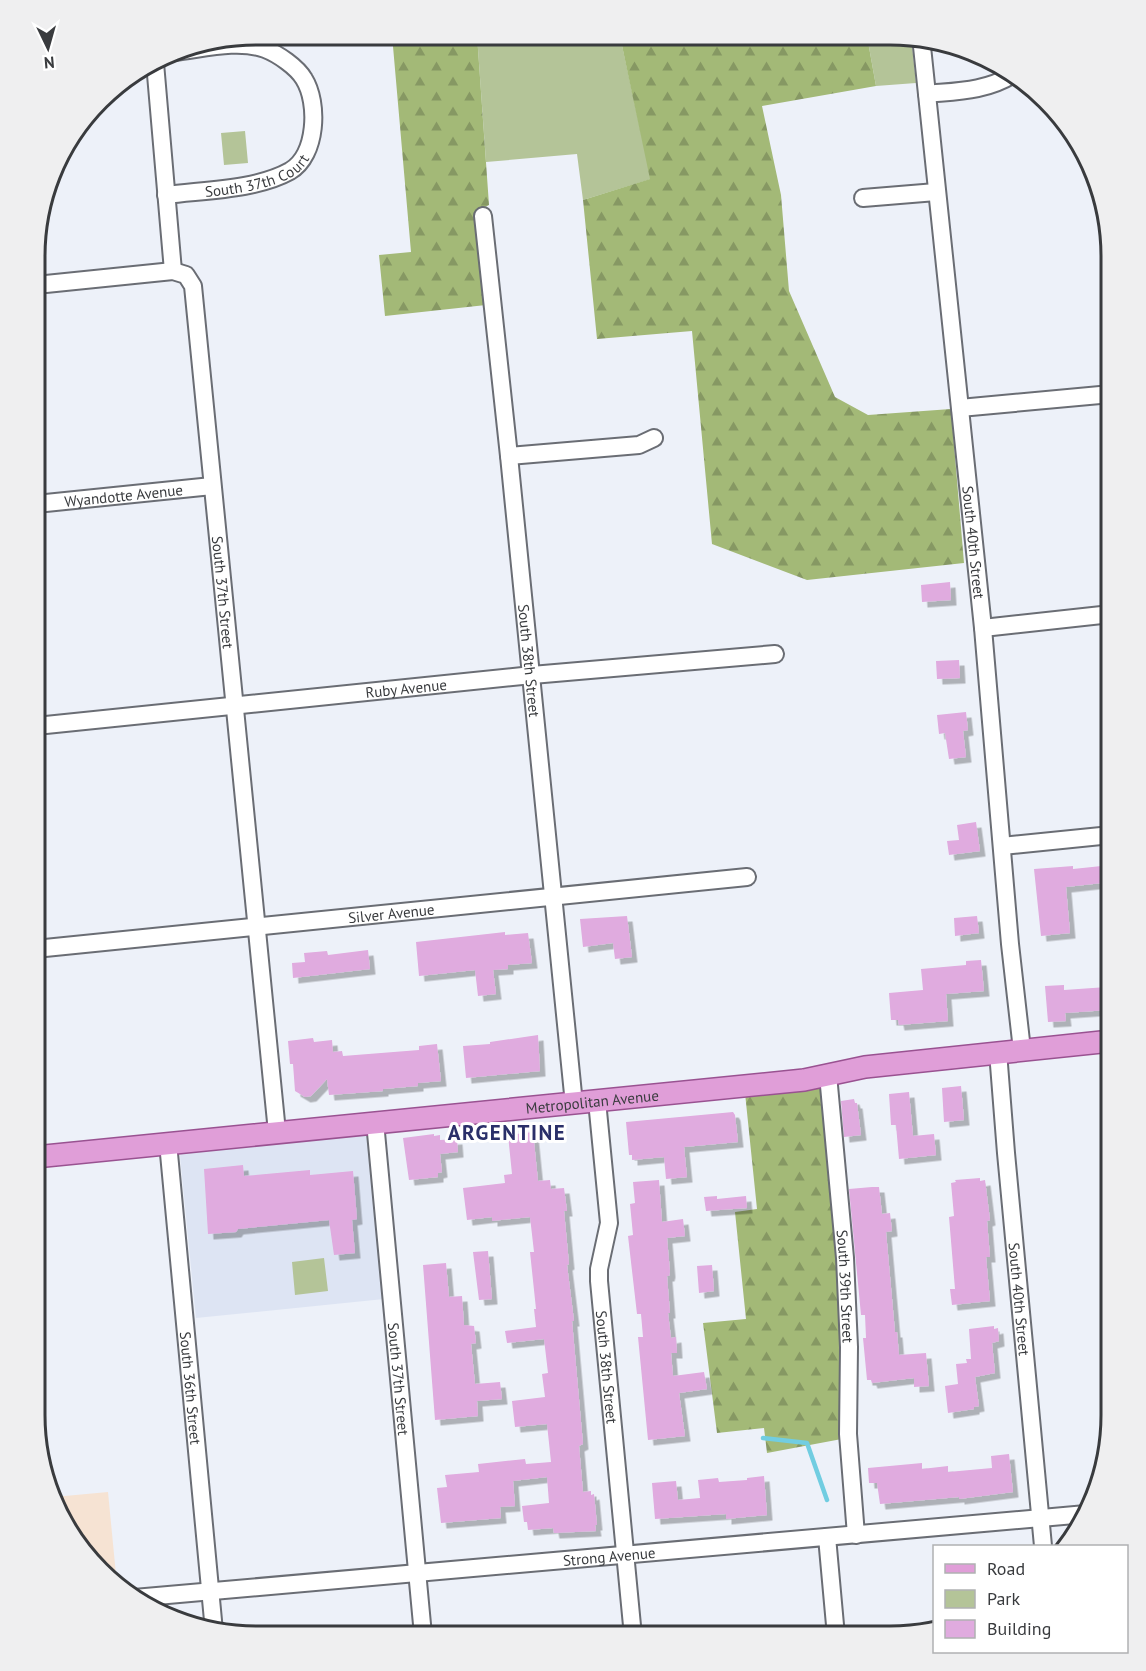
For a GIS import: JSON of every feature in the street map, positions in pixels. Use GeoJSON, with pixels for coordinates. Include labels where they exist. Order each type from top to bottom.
{"type":"FeatureCollection","features":[{"type":"Feature","properties":{"kind":"main road","name":"Metropolitan Avenue"},"geometry":{"type":"LineString","coordinates":[[45,1156],[574,1104],[828,1075],[865,1066],[1101,1042]]}},
{"type":"Feature","properties":{"kind":"street","name":"South 37th Court"},"geometry":{"type":"LineString","coordinates":[[166,195],[258,183],[292,169],[304,154],[313,132],[311,97],[303,77],[291,65],[265,49],[239,45]]}},
{"type":"Feature","properties":{"kind":"street","name":"South 40th Street"},"geometry":{"type":"LineString","coordinates":[[922,48],[983,628],[1010,944],[1022,1050]]}},
{"type":"Feature","properties":{"kind":"street"},"geometry":{"type":"LineString","coordinates":[[45,284],[173,271],[156,71]]}},
{"type":"Feature","properties":{"kind":"street"},"geometry":{"type":"LineString","coordinates":[[927,94],[980,89],[1004,79]]}},
{"type":"Feature","properties":{"kind":"street"},"geometry":{"type":"LineString","coordinates":[[862,198],[936,192]]}},
{"type":"Feature","properties":{"kind":"street","name":"South 38th Street"},"geometry":{"type":"LineString","coordinates":[[483,216],[532,675],[574,1104]]}},
{"type":"Feature","properties":{"kind":"street","name":"South 37th Street"},"geometry":{"type":"LineString","coordinates":[[173,271],[186,275],[193,286],[277,1132]]}},
{"type":"Feature","properties":{"kind":"street"},"geometry":{"type":"LineString","coordinates":[[960,408],[1101,395]]}},
{"type":"Feature","properties":{"kind":"street"},"geometry":{"type":"LineString","coordinates":[[509,456],[639,445],[654,438]]}},
{"type":"Feature","properties":{"kind":"street","name":"Wyandotte Avenue"},"geometry":{"type":"LineString","coordinates":[[45,503],[212,486]]}},
{"type":"Feature","properties":{"kind":"street"},"geometry":{"type":"LineString","coordinates":[[983,628],[1101,615]]}},
{"type":"Feature","properties":{"kind":"street","name":"Ruby Avenue"},"geometry":{"type":"LineString","coordinates":[[45,725],[532,675],[775,654]]}},
{"type":"Feature","properties":{"kind":"street"},"geometry":{"type":"LineString","coordinates":[[1002,846],[1101,836]]}},
{"type":"Feature","properties":{"kind":"street","name":"Silver Avenue"},"geometry":{"type":"LineString","coordinates":[[45,949],[747,877]]}},
{"type":"Feature","properties":{"kind":"street","name":"South 40th Street"},"geometry":{"type":"LineString","coordinates":[[999,1052],[1007,1165],[1042,1545]]}},
{"type":"Feature","properties":{"kind":"street","name":"South 39th Street"},"geometry":{"type":"LineString","coordinates":[[828,1075],[845,1258],[849,1347],[848,1434],[856,1535]]}},
{"type":"Feature","properties":{"kind":"street","name":"South 38th Street"},"geometry":{"type":"LineString","coordinates":[[597,1101],[609,1223],[599,1269],[599,1281],[632,1626]]}},
{"type":"Feature","properties":{"kind":"street","name":"South 37th Street"},"geometry":{"type":"LineString","coordinates":[[375,1122],[422,1626]]}},
{"type":"Feature","properties":{"kind":"street","name":"South 36th Street"},"geometry":{"type":"LineString","coordinates":[[168,1143],[213,1622]]}},
{"type":"Feature","properties":{"kind":"street","name":"Strong Avenue"},"geometry":{"type":"LineString","coordinates":[[149,1597],[1076,1515]]}},
{"type":"Feature","properties":{"kind":"street"},"geometry":{"type":"LineString","coordinates":[[827,1537],[835,1626]]}},
{"type":"Feature","properties":{"kind":"shaded area"},"geometry":{"type":"Polygon","coordinates":[[[360,1131],[369,1134],[384,1299],[196,1318],[180,1156],[182,1150],[360,1131]]]}},
{"type":"Feature","properties":{"kind":"shaded area"},"geometry":{"type":"Polygon","coordinates":[[[108,1492],[116,1573],[97,1554],[81,1532],[61,1496],[108,1492]]]}},
{"type":"Feature","properties":{"kind":"green space"},"geometry":{"type":"Polygon","coordinates":[[[393,45],[478,45],[489,205],[475,212],[486,305],[385,316],[379,255],[411,252],[393,45]]]}},
{"type":"Feature","properties":{"kind":"green space"},"geometry":{"type":"Polygon","coordinates":[[[478,45],[622,45],[651,179],[583,200],[577,154],[486,162],[478,45]]]}},
{"type":"Feature","properties":{"kind":"green space"},"geometry":{"type":"Polygon","coordinates":[[[622,45],[869,45],[876,86],[762,106],[781,195],[789,291],[835,397],[868,415],[951,409],[964,563],[807,580],[712,544],[692,331],[597,339],[583,200],[650,179],[622,45]]]}},
{"type":"Feature","properties":{"kind":"green space"},"geometry":{"type":"Polygon","coordinates":[[[869,45],[912,46],[916,83],[876,86],[869,45]]]}},
{"type":"Feature","properties":{"kind":"green space"},"geometry":{"type":"Polygon","coordinates":[[[245,131],[248,163],[224,165],[221,133],[245,131]]]}},
{"type":"Feature","properties":{"kind":"green space"},"geometry":{"type":"Polygon","coordinates":[[[819,1085],[824,1093],[842,1326],[839,1390],[847,1438],[767,1453],[764,1428],[717,1433],[703,1323],[746,1319],[735,1212],[757,1209],[745,1093],[819,1085]]]}},
{"type":"Feature","properties":{"kind":"green space"},"geometry":{"type":"Polygon","coordinates":[[[324,1258],[328,1291],[295,1295],[292,1262],[324,1258]]]}},
{"type":"Feature","properties":{"kind":"building"},"geometry":{"type":"Polygon","coordinates":[[[950,582],[951,600],[922,602],[921,585],[950,582]]]}},
{"type":"Feature","properties":{"kind":"building"},"geometry":{"type":"Polygon","coordinates":[[[959,660],[960,678],[937,679],[936,661],[959,660]]]}},
{"type":"Feature","properties":{"kind":"building"},"geometry":{"type":"Polygon","coordinates":[[[966,712],[968,730],[963,731],[966,757],[949,759],[945,733],[939,734],[937,715],[966,712]]]}},
{"type":"Feature","properties":{"kind":"building"},"geometry":{"type":"Polygon","coordinates":[[[976,822],[980,851],[949,855],[947,841],[959,840],[957,825],[976,822]]]}},
{"type":"Feature","properties":{"kind":"building"},"geometry":{"type":"Polygon","coordinates":[[[1073,866],[1073,869],[1101,866],[1101,883],[1066,887],[1070,933],[1041,936],[1034,869],[1073,866]]]}},
{"type":"Feature","properties":{"kind":"building"},"geometry":{"type":"Polygon","coordinates":[[[627,916],[632,957],[615,959],[613,943],[583,947],[580,919],[627,916]]]}},
{"type":"Feature","properties":{"kind":"building"},"geometry":{"type":"Polygon","coordinates":[[[977,916],[979,933],[955,936],[954,918],[977,916]]]}},
{"type":"Feature","properties":{"kind":"building"},"geometry":{"type":"Polygon","coordinates":[[[505,932],[505,935],[528,933],[532,963],[508,965],[508,969],[493,970],[496,994],[478,996],[475,970],[419,976],[416,942],[505,932]]]}},
{"type":"Feature","properties":{"kind":"building"},"geometry":{"type":"Polygon","coordinates":[[[368,950],[370,969],[293,978],[292,963],[305,962],[304,953],[327,951],[328,955],[368,950]]]}},
{"type":"Feature","properties":{"kind":"building"},"geometry":{"type":"Polygon","coordinates":[[[981,960],[984,991],[946,994],[948,1021],[899,1025],[898,1020],[891,1020],[889,993],[923,990],[921,969],[966,965],[966,961],[981,960]]]}},
{"type":"Feature","properties":{"kind":"building"},"geometry":{"type":"Polygon","coordinates":[[[1064,985],[1064,990],[1101,987],[1101,1010],[1065,1013],[1066,1021],[1048,1022],[1045,986],[1064,985]]]}},
{"type":"Feature","properties":{"kind":"building"},"geometry":{"type":"Polygon","coordinates":[[[538,1035],[540,1071],[466,1078],[463,1046],[490,1044],[490,1042],[538,1035]]]}},
{"type":"Feature","properties":{"kind":"building"},"geometry":{"type":"Polygon","coordinates":[[[313,1038],[314,1042],[332,1040],[333,1052],[342,1051],[343,1056],[419,1050],[419,1046],[437,1044],[441,1081],[418,1083],[418,1086],[383,1089],[383,1091],[329,1095],[327,1079],[311,1096],[305,1097],[295,1091],[288,1041],[313,1038]]]}},
{"type":"Feature","properties":{"kind":"building"},"geometry":{"type":"Polygon","coordinates":[[[961,1086],[964,1120],[944,1122],[942,1088],[961,1086]]]}},
{"type":"Feature","properties":{"kind":"building"},"geometry":{"type":"Polygon","coordinates":[[[909,1092],[913,1136],[934,1134],[936,1155],[899,1159],[896,1125],[891,1125],[889,1094],[909,1092]]]}},
{"type":"Feature","properties":{"kind":"building"},"geometry":{"type":"Polygon","coordinates":[[[854,1099],[857,1103],[861,1135],[844,1137],[841,1101],[854,1099]]]}},
{"type":"Feature","properties":{"kind":"building"},"geometry":{"type":"Polygon","coordinates":[[[733,1112],[738,1142],[684,1147],[687,1177],[666,1179],[664,1157],[632,1160],[632,1155],[629,1155],[626,1122],[733,1112]]]}},
{"type":"Feature","properties":{"kind":"building"},"geometry":{"type":"Polygon","coordinates":[[[533,1132],[538,1181],[550,1180],[551,1189],[564,1188],[567,1211],[564,1211],[569,1264],[567,1265],[574,1321],[572,1321],[583,1444],[579,1446],[583,1492],[591,1491],[591,1495],[594,1494],[596,1531],[554,1533],[553,1528],[528,1530],[527,1522],[524,1522],[522,1506],[549,1503],[547,1477],[513,1481],[515,1506],[500,1507],[501,1518],[441,1523],[437,1488],[447,1487],[445,1475],[479,1472],[478,1464],[525,1459],[526,1464],[551,1462],[547,1424],[515,1427],[512,1401],[545,1397],[542,1374],[548,1373],[544,1339],[507,1343],[505,1331],[536,1327],[530,1252],[534,1252],[530,1217],[492,1221],[492,1217],[467,1220],[463,1188],[505,1183],[504,1175],[512,1174],[508,1135],[533,1132]]]}},
{"type":"Feature","properties":{"kind":"building"},"geometry":{"type":"Polygon","coordinates":[[[434,1134],[434,1136],[440,1135],[440,1140],[457,1139],[458,1152],[440,1154],[442,1172],[438,1173],[438,1177],[409,1180],[403,1138],[434,1134]]]}},
{"type":"Feature","properties":{"kind":"building"},"geometry":{"type":"Polygon","coordinates":[[[243,1165],[244,1176],[310,1170],[310,1175],[353,1171],[357,1219],[352,1220],[355,1253],[334,1255],[329,1220],[208,1234],[204,1169],[243,1165]]]}},
{"type":"Feature","properties":{"kind":"building"},"geometry":{"type":"Polygon","coordinates":[[[980,1178],[980,1181],[985,1180],[990,1220],[987,1221],[990,1257],[986,1257],[990,1301],[952,1305],[950,1289],[955,1289],[949,1217],[954,1216],[951,1183],[956,1182],[955,1180],[980,1178]]]}},
{"type":"Feature","properties":{"kind":"building"},"geometry":{"type":"Polygon","coordinates":[[[659,1180],[662,1222],[683,1219],[685,1236],[667,1238],[670,1272],[667,1276],[670,1313],[668,1313],[671,1338],[676,1337],[677,1353],[671,1353],[673,1376],[704,1372],[707,1389],[679,1393],[685,1436],[648,1440],[638,1337],[643,1337],[641,1314],[637,1314],[628,1236],[633,1235],[630,1204],[635,1203],[633,1182],[659,1180]]]}},
{"type":"Feature","properties":{"kind":"building"},"geometry":{"type":"Polygon","coordinates":[[[879,1187],[882,1214],[890,1213],[892,1231],[886,1232],[899,1355],[926,1353],[929,1386],[914,1387],[914,1378],[872,1383],[871,1380],[867,1380],[863,1338],[866,1338],[865,1315],[861,1315],[849,1189],[879,1187]]]}},
{"type":"Feature","properties":{"kind":"building"},"geometry":{"type":"Polygon","coordinates":[[[717,1196],[717,1199],[746,1196],[747,1208],[706,1211],[704,1197],[717,1196]]]}},
{"type":"Feature","properties":{"kind":"building"},"geometry":{"type":"Polygon","coordinates":[[[488,1251],[492,1299],[479,1300],[473,1252],[488,1251]]]}},
{"type":"Feature","properties":{"kind":"building"},"geometry":{"type":"Polygon","coordinates":[[[446,1263],[449,1297],[462,1296],[464,1325],[474,1326],[476,1343],[471,1344],[475,1384],[500,1382],[502,1399],[477,1401],[478,1416],[435,1420],[423,1265],[446,1263]]]}},
{"type":"Feature","properties":{"kind":"building"},"geometry":{"type":"Polygon","coordinates":[[[712,1265],[714,1291],[699,1293],[697,1266],[712,1265]]]}},
{"type":"Feature","properties":{"kind":"building"},"geometry":{"type":"Polygon","coordinates":[[[994,1326],[994,1329],[998,1328],[999,1341],[992,1343],[995,1373],[975,1377],[979,1406],[974,1409],[948,1413],[945,1386],[958,1384],[956,1364],[967,1363],[966,1359],[971,1359],[969,1329],[994,1326]]]}},
{"type":"Feature","properties":{"kind":"building"},"geometry":{"type":"Polygon","coordinates":[[[1009,1454],[1013,1492],[959,1499],[959,1497],[880,1504],[877,1483],[869,1483],[868,1468],[922,1463],[922,1469],[948,1466],[948,1472],[992,1468],[991,1456],[1009,1454]]]}},
{"type":"Feature","properties":{"kind":"building"},"geometry":{"type":"Polygon","coordinates":[[[764,1476],[767,1515],[726,1519],[726,1514],[655,1519],[652,1483],[676,1481],[678,1500],[700,1498],[698,1480],[718,1478],[719,1482],[764,1476]]]}},
{"type":"Feature","properties":{"kind":"waterway"},"geometry":{"type":"LineString","coordinates":[[763,1438],[807,1443],[827,1500]]}},
{"type":"Feature","properties":{"kind":"district","name":"ARGENTINE"},"geometry":{"type":"Point","coordinates":[507,1132]}}]}
